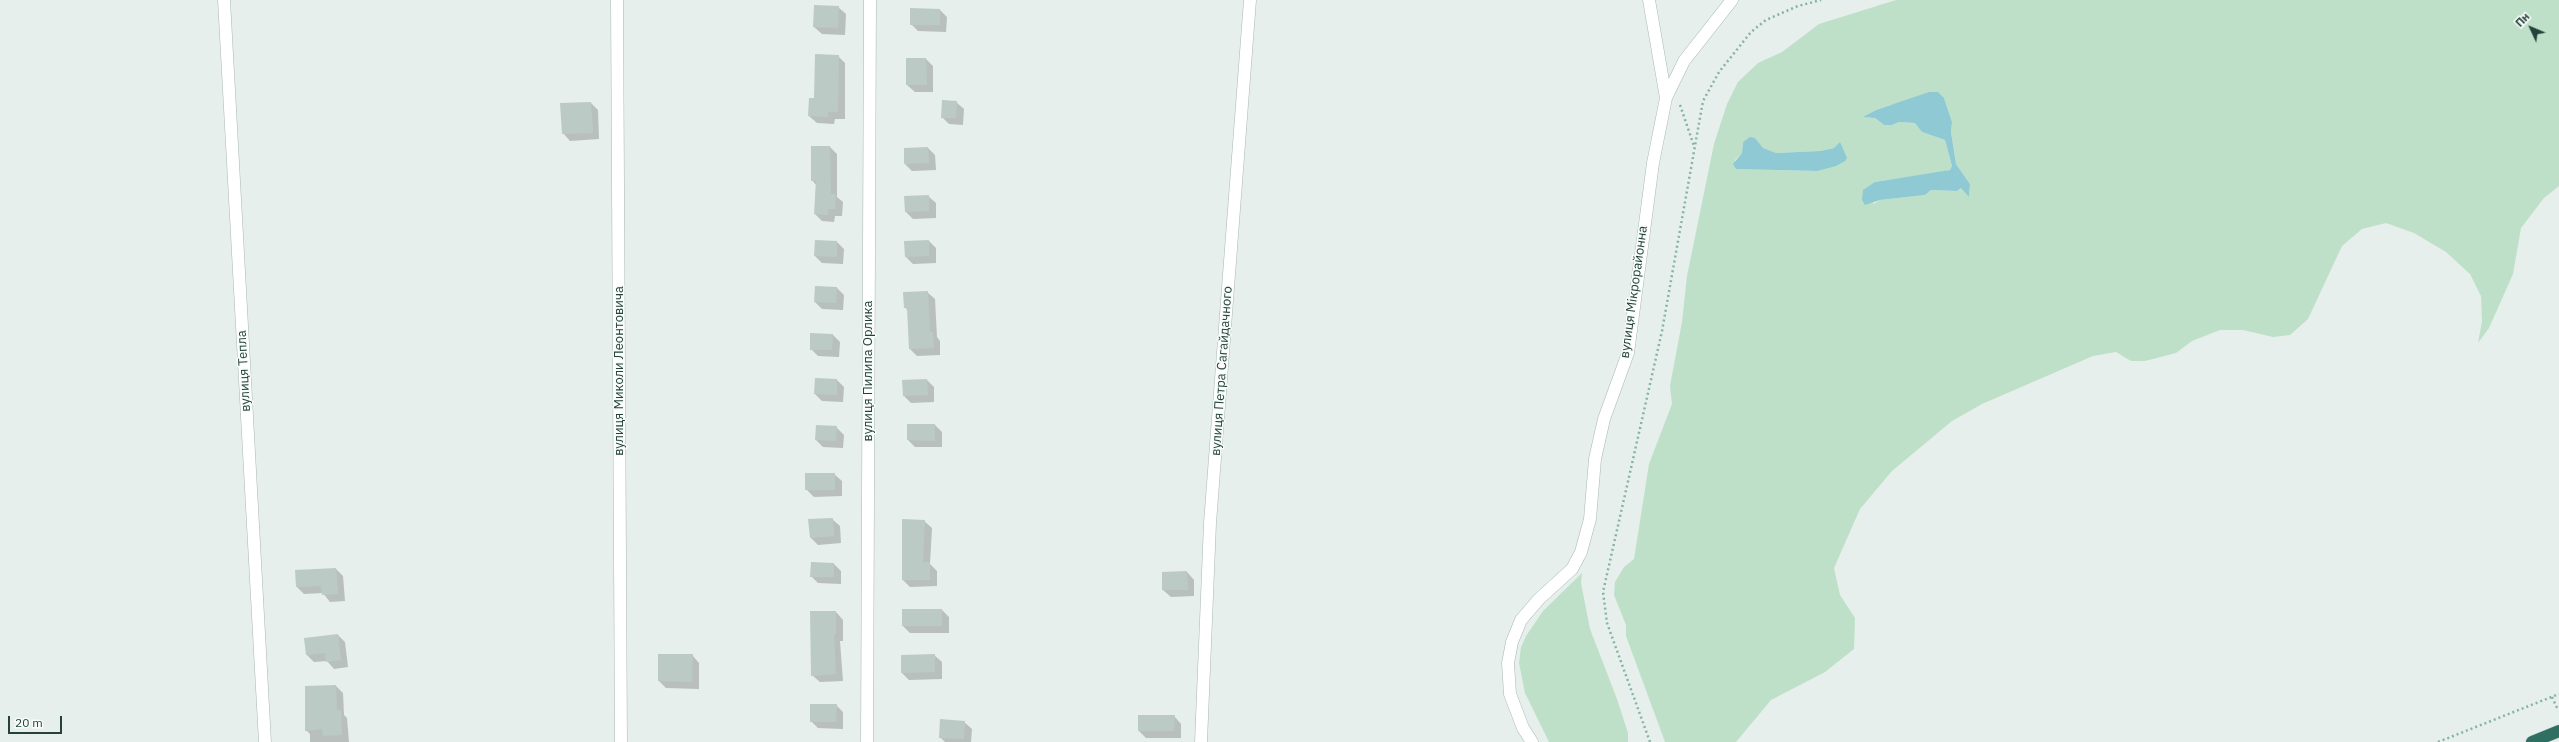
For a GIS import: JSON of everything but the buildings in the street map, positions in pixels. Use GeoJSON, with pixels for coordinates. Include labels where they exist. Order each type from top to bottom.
{"type":"FeatureCollection","features":[{"type":"Feature","properties":{"kind":"highway"},"geometry":{"type":"LineString","coordinates":[[2532,742],[2559,731]]}},
{"type":"Feature","properties":{"kind":"street","name":"вулиця Тепла"},"geometry":{"type":"LineString","coordinates":[[224,0],[265,742]]}},
{"type":"Feature","properties":{"kind":"street","name":"вулиця Миколи Леонтовича"},"geometry":{"type":"LineString","coordinates":[[617,0],[621,742]]}},
{"type":"Feature","properties":{"kind":"street","name":"вулиця Пилипа Орлика"},"geometry":{"type":"LineString","coordinates":[[867,742],[870,0]]}},
{"type":"Feature","properties":{"kind":"street","name":"вулиця Петра Сагайдачного"},"geometry":{"type":"LineString","coordinates":[[1201,742],[1210,524],[1250,0]]}},
{"type":"Feature","properties":{"kind":"street","name":"вулиця Мікрорайонна"},"geometry":{"type":"LineString","coordinates":[[1532,742],[1523,728],[1510,694],[1508,663],[1512,642],[1521,620],[1539,599],[1572,569],[1581,552],[1590,519],[1595,459],[1604,419],[1628,353],[1651,178],[1666,98],[1649,0]]}},
{"type":"Feature","properties":{"kind":"street"},"geometry":{"type":"LineString","coordinates":[[1666,98],[1672,81],[1703,34],[1732,0]]}},
{"type":"Feature","properties":{"kind":"path"},"geometry":{"type":"LineString","coordinates":[[1650,742],[1607,623],[1603,592],[1662,331],[1702,101],[1719,72],[1751,32],[1766,20],[1798,6],[1821,0]]}},
{"type":"Feature","properties":{"kind":"path"},"geometry":{"type":"LineString","coordinates":[[1672,81],[1695,147]]}},
{"type":"Feature","properties":{"kind":"path"},"geometry":{"type":"LineString","coordinates":[[2438,742],[2559,694]]}},
{"type":"Feature","properties":{"kind":"path"},"geometry":{"type":"LineString","coordinates":[[2552,697],[2558,710]]}},
{"type":"Feature","properties":{"kind":"green space"},"geometry":{"type":"Polygon","coordinates":[[[1896,0],[2559,0],[2559,186],[2544,198],[2521,228],[2513,274],[2489,328],[2478,343],[2482,321],[2481,296],[2470,274],[2446,252],[2414,233],[2386,223],[2362,229],[2342,246],[2308,319],[2290,335],[2273,337],[2243,330],[2220,330],[2192,341],[2176,353],[2145,361],[2131,361],[2116,352],[2093,356],[1982,404],[1952,421],[1892,471],[1860,509],[1834,568],[1840,595],[1855,618],[1854,649],[1825,672],[1771,700],[1736,742],[1665,742],[1626,636],[1626,625],[1614,595],[1615,582],[1624,567],[1634,559],[1649,464],[1672,404],[1670,386],[1682,322],[1687,276],[1714,144],[1727,104],[1738,82],[1758,63],[1782,52],[1819,24],[1896,0]],[[1944,98],[1890,105],[1876,110],[1864,117],[1875,118],[1884,125],[1892,125],[1899,122],[1916,123],[1922,132],[1945,140],[1952,166],[1950,170],[1941,172],[1875,182],[1873,204],[1880,200],[1925,195],[1931,190],[1957,191],[1961,188],[1969,196],[1970,184],[1956,164],[1951,132],[1952,122],[1944,98]],[[1755,138],[1743,142],[1742,153],[1735,160],[1736,169],[1817,171],[1834,148],[1820,151],[1776,153],[1762,148],[1755,138]]]}},
{"type":"Feature","properties":{"kind":"green space"},"geometry":{"type":"Polygon","coordinates":[[[1582,573],[1581,583],[1590,629],[1617,699],[1628,733],[1628,742],[1549,742],[1525,693],[1519,663],[1521,647],[1526,636],[1543,611],[1582,573]]]}},
{"type":"Feature","properties":{"kind":"water"},"geometry":{"type":"Polygon","coordinates":[[[1929,92],[1938,92],[1944,98],[1952,122],[1951,132],[1956,164],[1970,184],[1969,197],[1961,188],[1957,191],[1931,190],[1925,195],[1880,200],[1865,205],[1862,200],[1863,190],[1875,182],[1950,170],[1952,166],[1945,140],[1922,132],[1915,123],[1899,122],[1892,125],[1884,125],[1875,118],[1863,117],[1876,110],[1929,92]]]}},
{"type":"Feature","properties":{"kind":"water"},"geometry":{"type":"Polygon","coordinates":[[[1750,137],[1755,138],[1763,148],[1776,153],[1820,151],[1834,148],[1840,142],[1847,158],[1845,161],[1836,166],[1817,171],[1736,169],[1733,164],[1742,153],[1743,142],[1750,137]]]}}]}
